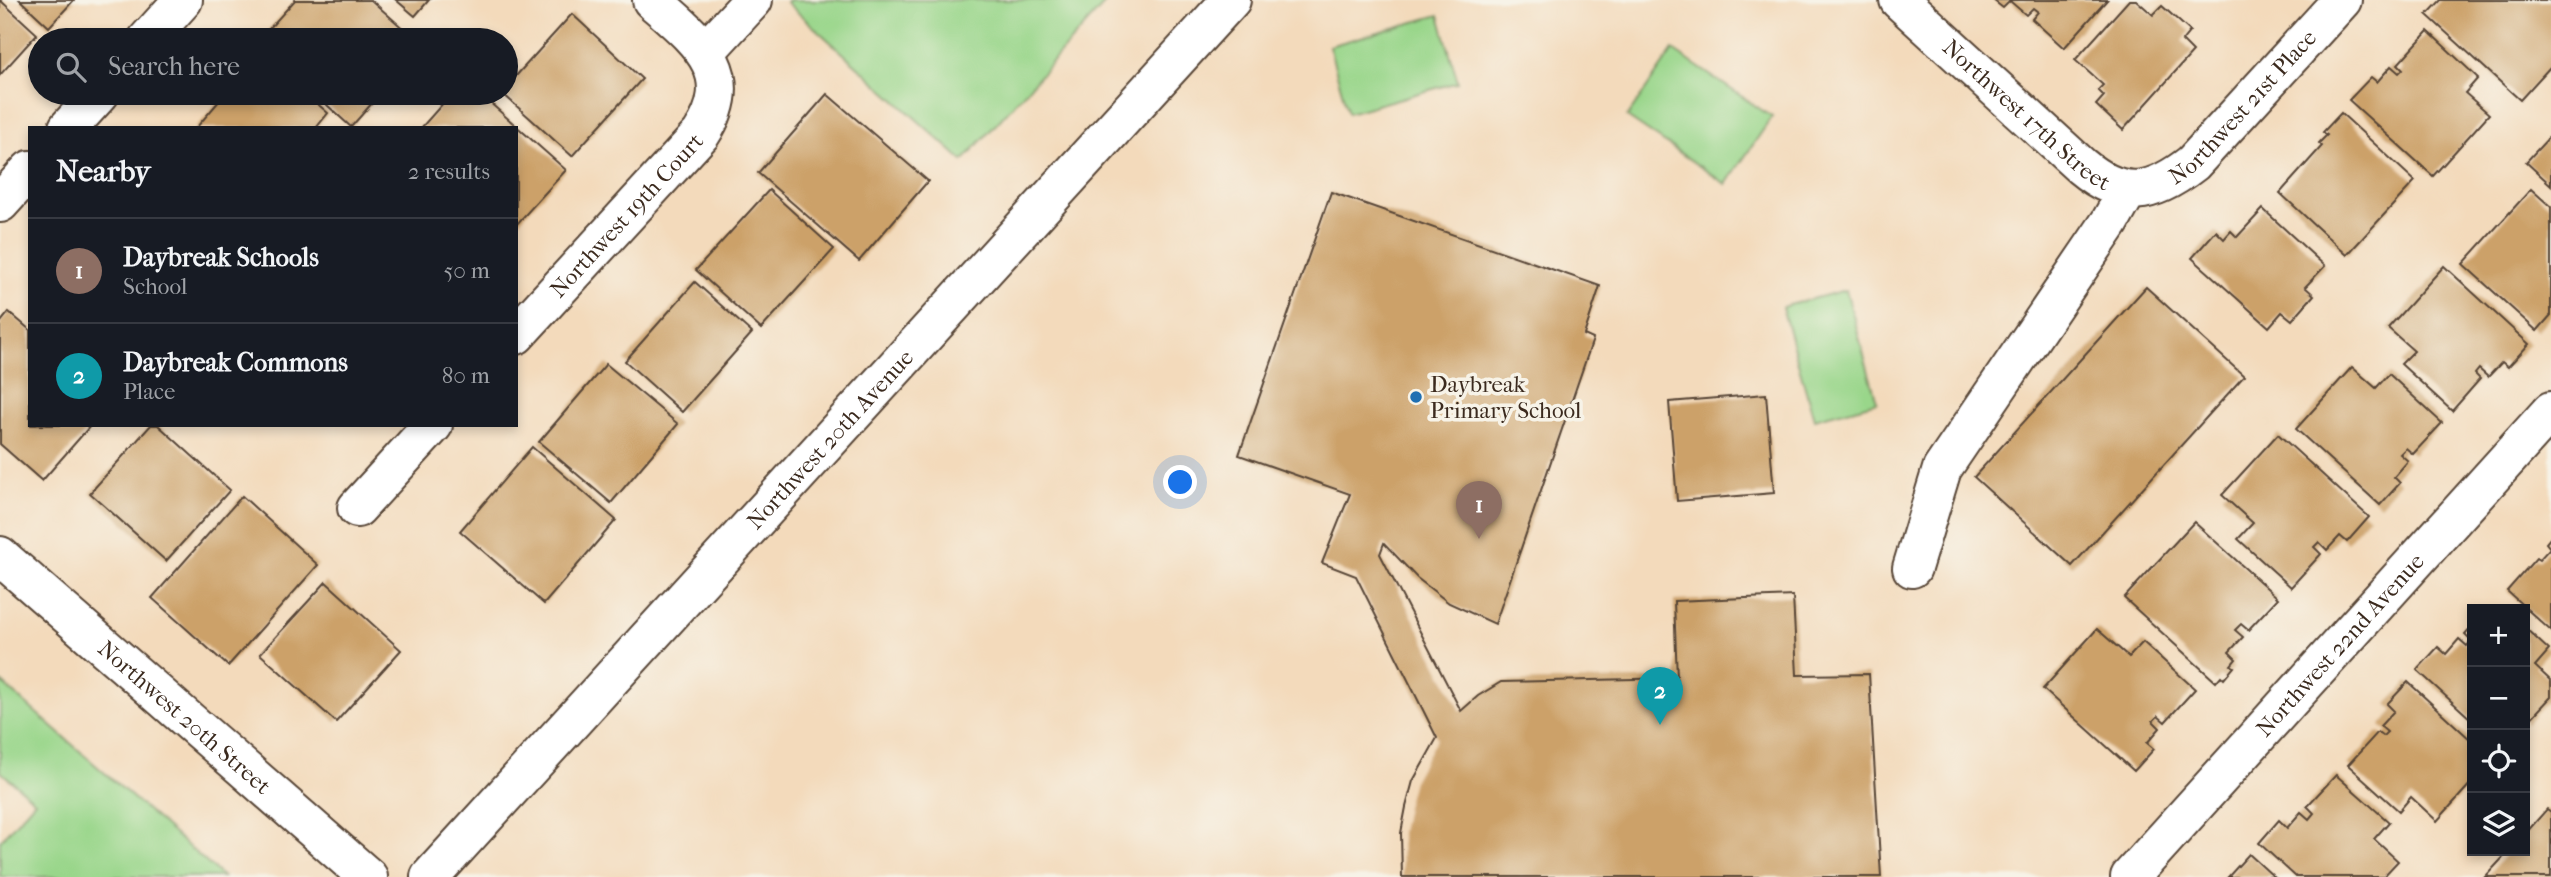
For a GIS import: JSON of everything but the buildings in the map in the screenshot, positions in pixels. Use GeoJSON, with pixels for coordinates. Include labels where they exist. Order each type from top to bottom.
{"type":"FeatureCollection","features":[{"type":"Feature","properties":{"kind":"street"},"geometry":{"type":"LineString","coordinates":[[158,28],[183,0]]}},
{"type":"Feature","properties":{"kind":"street"},"geometry":{"type":"LineString","coordinates":[[652,0],[712,68],[753,0]]}},
{"type":"Feature","properties":{"kind":"street","name":"Northwest 20th Avenue"},"geometry":{"type":"LineString","coordinates":[[430,877],[1231,0]]}},
{"type":"Feature","properties":{"kind":"street","name":"Northwest 17th Street"},"geometry":{"type":"LineString","coordinates":[[1899,0],[2081,166],[2111,187],[2128,190]]}},
{"type":"Feature","properties":{"kind":"street","name":"Northwest 21st Place"},"geometry":{"type":"LineString","coordinates":[[2128,190],[2156,187],[2173,179],[2193,163],[2342,0]]}},
{"type":"Feature","properties":{"kind":"street","name":"Northwest 19th Court"},"geometry":{"type":"LineString","coordinates":[[518,333],[701,134],[710,120],[715,103],[712,68]]}},
{"type":"Feature","properties":{"kind":"street"},"geometry":{"type":"LineString","coordinates":[[70,126],[89,105]]}},
{"type":"Feature","properties":{"kind":"street"},"geometry":{"type":"LineString","coordinates":[[0,203],[28,172]]}},
{"type":"Feature","properties":{"kind":"street"},"geometry":{"type":"LineString","coordinates":[[1912,568],[1942,469],[2110,222],[2128,190]]}},
{"type":"Feature","properties":{"kind":"street","name":"Northwest 22nd Avenue"},"geometry":{"type":"LineString","coordinates":[[2130,877],[2551,411]]}},
{"type":"Feature","properties":{"kind":"street"},"geometry":{"type":"LineString","coordinates":[[357,508],[431,427]]}},
{"type":"Feature","properties":{"kind":"street","name":"Northwest 20th Street"},"geometry":{"type":"LineString","coordinates":[[0,556],[368,877]]}},
{"type":"Feature","properties":{"kind":"green space"},"geometry":{"type":"Polygon","coordinates":[[[1108,0],[963,161],[786,2],[1108,0]]]}},
{"type":"Feature","properties":{"kind":"green space"},"geometry":{"type":"Polygon","coordinates":[[[1439,15],[1458,82],[1348,113],[1329,46],[1439,15]]]}},
{"type":"Feature","properties":{"kind":"green space"},"geometry":{"type":"Polygon","coordinates":[[[1673,50],[1772,117],[1726,184],[1627,117],[1673,50]]]}},
{"type":"Feature","properties":{"kind":"green space"},"geometry":{"type":"Polygon","coordinates":[[[1846,290],[1877,402],[1814,419],[1782,307],[1846,290]]]}},
{"type":"Feature","properties":{"kind":"green space"},"geometry":{"type":"Polygon","coordinates":[[[0,681],[223,877],[0,877],[0,841],[35,801],[0,771],[0,681]]]}},
{"type":"Feature","properties":{"kind":"place","name":"Daybreak Primary School"},"geometry":{"type":"Point","coordinates":[1416,397]}},
{"type":"Feature","properties":{"kind":"place","name":"Daybreak Schools"},"geometry":{"type":"Point","coordinates":[1479,539]}},
{"type":"Feature","properties":{"kind":"place","name":"Daybreak Commons"},"geometry":{"type":"Point","coordinates":[1660,725]}}]}
